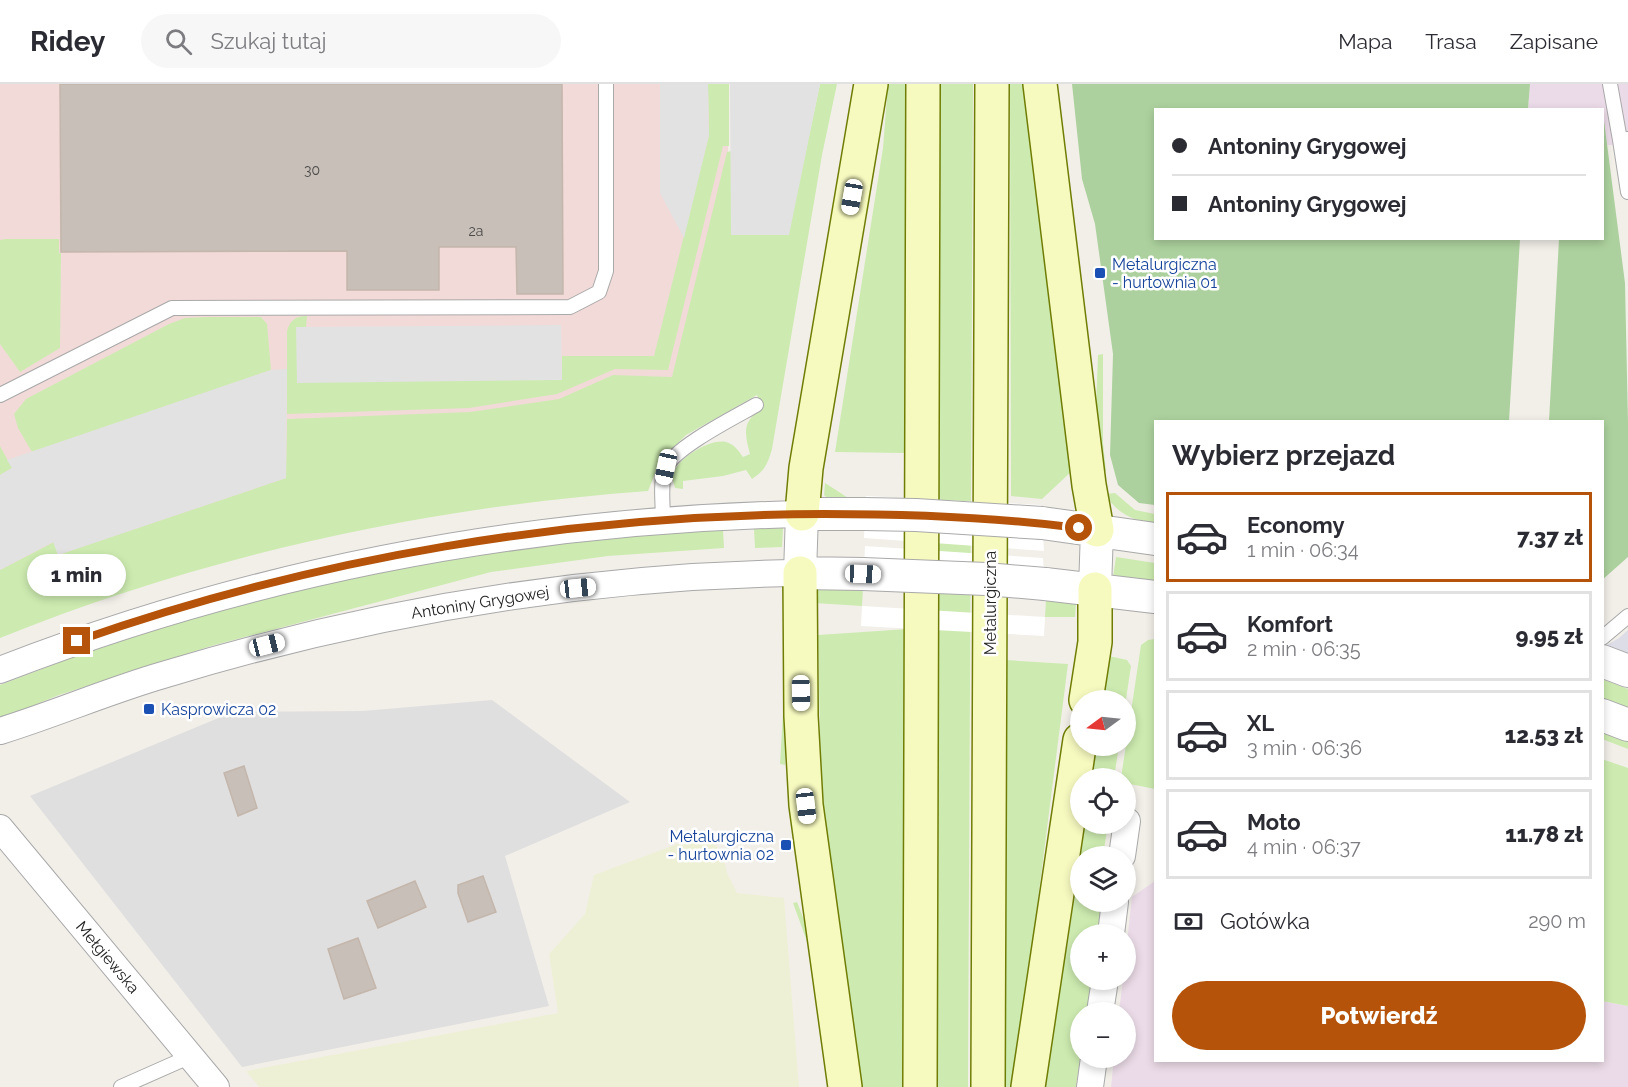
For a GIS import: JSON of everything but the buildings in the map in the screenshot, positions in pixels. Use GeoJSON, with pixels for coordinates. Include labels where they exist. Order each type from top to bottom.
{"type":"FeatureCollection","features":[{"type":"Feature","properties":{"kind":"main road"},"geometry":{"type":"LineString","coordinates":[[802,514],[806,468],[872,84]]}},
{"type":"Feature","properties":{"kind":"main road"},"geometry":{"type":"LineString","coordinates":[[920,1087],[923,84]]}},
{"type":"Feature","properties":{"kind":"main road","name":"Metalurgiczna"},"geometry":{"type":"LineString","coordinates":[[988,1087],[992,84]]}},
{"type":"Feature","properties":{"kind":"main road"},"geometry":{"type":"LineString","coordinates":[[1041,84],[1088,474],[1097,530]]}},
{"type":"Feature","properties":{"kind":"main road"},"geometry":{"type":"LineString","coordinates":[[800,573],[801,716],[806,806],[845,1087]]}},
{"type":"Feature","properties":{"kind":"main road"},"geometry":{"type":"LineString","coordinates":[[1088,690],[1095,642],[1095,589]]}},
{"type":"Feature","properties":{"kind":"main road"},"geometry":{"type":"LineString","coordinates":[[1028,1087],[1078,756]]}},
{"type":"Feature","properties":{"kind":"street"},"geometry":{"type":"LineString","coordinates":[[800,573],[802,514]]}},
{"type":"Feature","properties":{"kind":"street"},"geometry":{"type":"LineString","coordinates":[[0,670],[172,610],[330,569],[484,540],[663,520],[802,514],[916,515],[1042,523],[1154,539]]}},
{"type":"Feature","properties":{"kind":"street"},"geometry":{"type":"LineString","coordinates":[[1095,589],[1097,530]]}},
{"type":"Feature","properties":{"kind":"street","name":"Antoniny Grygowej"},"geometry":{"type":"LineString","coordinates":[[6,731],[161,675],[267,645],[396,616],[500,597],[618,583],[734,574],[863,574],[986,579],[1154,597]]}},
{"type":"Feature","properties":{"kind":"street"},"geometry":{"type":"LineString","coordinates":[[1604,662],[1628,671]]}},
{"type":"Feature","properties":{"kind":"street"},"geometry":{"type":"LineString","coordinates":[[1604,716],[1628,725]]}},
{"type":"Feature","properties":{"kind":"street","name":"Mełgiewska"},"geometry":{"type":"LineString","coordinates":[[0,828],[216,1087]]}},
{"type":"Feature","properties":{"kind":"street"},"geometry":{"type":"LineString","coordinates":[[1090,1087],[1093,1068]]}},
{"type":"Feature","properties":{"kind":"lane"},"geometry":{"type":"LineString","coordinates":[[0,395],[172,308],[570,307],[598,292],[606,271],[606,84]]}},
{"type":"Feature","properties":{"kind":"lane"},"geometry":{"type":"LineString","coordinates":[[1610,84],[1624,140],[1628,192]]}},
{"type":"Feature","properties":{"kind":"lane"},"geometry":{"type":"LineString","coordinates":[[663,520],[662,483],[666,467],[677,453],[756,405]]}},
{"type":"Feature","properties":{"kind":"lane"},"geometry":{"type":"LineString","coordinates":[[1604,636],[1628,616]]}},
{"type":"Feature","properties":{"kind":"lane"},"geometry":{"type":"LineString","coordinates":[[120,1087],[191,1056]]}},
{"type":"Feature","properties":{"kind":"shaded area"},"geometry":{"type":"Polygon","coordinates":[[[0,84],[728,84],[728,157],[675,379],[0,595],[0,84]]]}},
{"type":"Feature","properties":{"kind":"shaded area"},"geometry":{"type":"Polygon","coordinates":[[[660,84],[708,84],[709,135],[684,238],[660,193],[660,84]]]}},
{"type":"Feature","properties":{"kind":"shaded area"},"geometry":{"type":"Polygon","coordinates":[[[730,84],[820,84],[789,235],[731,235],[730,84]]]}},
{"type":"Feature","properties":{"kind":"shaded area"},"geometry":{"type":"Polygon","coordinates":[[[1530,84],[1628,84],[1628,145],[1607,145],[1604,108],[1528,108],[1530,84]]]}},
{"type":"Feature","properties":{"kind":"shaded area"},"geometry":{"type":"Polygon","coordinates":[[[561,325],[562,380],[297,383],[296,327],[561,325]]]}},
{"type":"Feature","properties":{"kind":"shaded area"},"geometry":{"type":"Polygon","coordinates":[[[287,369],[286,478],[58,555],[53,542],[0,570],[0,475],[12,468],[7,460],[271,370],[287,369]]]}},
{"type":"Feature","properties":{"kind":"shaded area"},"geometry":{"type":"Polygon","coordinates":[[[1628,630],[1628,655],[1605,646],[1619,638],[1628,630]]]}},
{"type":"Feature","properties":{"kind":"shaded area"},"geometry":{"type":"Polygon","coordinates":[[[492,700],[630,802],[505,856],[549,1006],[242,1067],[30,796],[233,712],[363,711],[492,700]]]}},
{"type":"Feature","properties":{"kind":"shaded area"},"geometry":{"type":"Polygon","coordinates":[[[1154,882],[1154,1062],[1604,1062],[1604,1001],[1628,1006],[1628,1087],[1111,1087],[1113,1068],[1136,1068],[1136,1002],[1120,1002],[1122,990],[1136,990],[1136,924],[1129,924],[1130,912],[1136,912],[1136,894],[1154,882]]]}},
{"type":"Feature","properties":{"kind":"green space"},"geometry":{"type":"Polygon","coordinates":[[[708,84],[729,84],[729,146],[723,146],[668,370],[615,369],[557,394],[469,408],[287,414],[287,331],[292,321],[303,316],[307,316],[306,327],[297,327],[562,380],[562,356],[654,356],[709,135],[708,84]]]}},
{"type":"Feature","properties":{"kind":"green space"},"geometry":{"type":"Polygon","coordinates":[[[820,84],[837,84],[822,155],[772,449],[765,466],[752,479],[746,470],[723,476],[683,481],[683,489],[675,488],[673,482],[675,469],[680,463],[687,456],[711,443],[726,442],[734,446],[743,457],[750,454],[746,429],[751,418],[762,410],[757,395],[686,435],[660,461],[648,491],[482,509],[318,539],[157,582],[0,638],[0,570],[54,542],[58,555],[286,478],[287,419],[470,412],[559,399],[613,375],[672,377],[727,152],[731,151],[731,235],[788,235],[820,84]]]}},
{"type":"Feature","properties":{"kind":"green space"},"geometry":{"type":"Polygon","coordinates":[[[888,84],[907,84],[904,453],[835,452],[883,148],[888,84]]]}},
{"type":"Feature","properties":{"kind":"green space"},"geometry":{"type":"Polygon","coordinates":[[[934,84],[973,84],[968,1087],[932,1087],[934,84]]]}},
{"type":"Feature","properties":{"kind":"green space"},"geometry":{"type":"Polygon","coordinates":[[[1010,84],[1031,84],[1073,470],[1042,499],[1011,496],[1010,84]]]}},
{"type":"Feature","properties":{"kind":"green space"},"geometry":{"type":"Polygon","coordinates":[[[1072,84],[1530,84],[1528,108],[1154,108],[1154,240],[1520,240],[1509,420],[1154,420],[1154,505],[1139,503],[1118,485],[1110,455],[1113,354],[1095,224],[1082,179],[1072,84]]]}},
{"type":"Feature","properties":{"kind":"green space"},"geometry":{"type":"Polygon","coordinates":[[[1604,121],[1625,283],[1628,557],[1604,578],[1604,420],[1549,420],[1559,240],[1604,240],[1604,121]]]}},
{"type":"Feature","properties":{"kind":"green space"},"geometry":{"type":"Polygon","coordinates":[[[59,239],[59,253],[61,253],[60,348],[20,372],[0,344],[0,240],[59,239]]]}},
{"type":"Feature","properties":{"kind":"green space"},"geometry":{"type":"Polygon","coordinates":[[[261,317],[267,324],[271,370],[32,452],[18,428],[14,414],[26,399],[169,324],[185,318],[261,317]]]}},
{"type":"Feature","properties":{"kind":"green space"},"geometry":{"type":"Polygon","coordinates":[[[1103,354],[1103,443],[1106,471],[1100,472],[1096,407],[1098,355],[1103,354]]]}},
{"type":"Feature","properties":{"kind":"green space"},"geometry":{"type":"Polygon","coordinates":[[[0,446],[12,468],[0,475],[0,446]]]}},
{"type":"Feature","properties":{"kind":"green space"},"geometry":{"type":"Polygon","coordinates":[[[825,483],[853,501],[829,500],[824,495],[825,483]]]}},
{"type":"Feature","properties":{"kind":"green space"},"geometry":{"type":"Polygon","coordinates":[[[1115,493],[1135,510],[1154,514],[1154,524],[1133,518],[1120,511],[1105,494],[1115,493]]]}},
{"type":"Feature","properties":{"kind":"green space"},"geometry":{"type":"Polygon","coordinates":[[[783,528],[782,547],[755,548],[754,529],[783,528]]]}},
{"type":"Feature","properties":{"kind":"green space"},"geometry":{"type":"Polygon","coordinates":[[[723,530],[724,548],[608,556],[491,572],[211,646],[59,695],[0,719],[0,685],[84,653],[203,614],[297,588],[407,565],[613,536],[723,530]]]}},
{"type":"Feature","properties":{"kind":"green space"},"geometry":{"type":"Polygon","coordinates":[[[1116,557],[1154,563],[1154,583],[1113,577],[1116,557]]]}},
{"type":"Feature","properties":{"kind":"green space"},"geometry":{"type":"Polygon","coordinates":[[[815,586],[863,588],[862,606],[814,603],[815,586]]]}},
{"type":"Feature","properties":{"kind":"green space"},"geometry":{"type":"Polygon","coordinates":[[[1046,600],[1076,602],[1075,617],[1045,617],[1046,600]]]}},
{"type":"Feature","properties":{"kind":"green space"},"geometry":{"type":"Polygon","coordinates":[[[908,629],[906,1087],[856,1087],[821,784],[818,635],[908,629]]]}},
{"type":"Feature","properties":{"kind":"green space"},"geometry":{"type":"Polygon","coordinates":[[[784,635],[791,635],[785,765],[780,764],[786,661],[784,635]]]}},
{"type":"Feature","properties":{"kind":"green space"},"geometry":{"type":"Polygon","coordinates":[[[1154,639],[1154,789],[1136,785],[1136,768],[1123,768],[1124,756],[1136,756],[1134,690],[1141,645],[1154,639]]]}},
{"type":"Feature","properties":{"kind":"green space"},"geometry":{"type":"Polygon","coordinates":[[[1109,656],[1127,660],[1131,666],[1127,690],[1104,690],[1109,656]]]}},
{"type":"Feature","properties":{"kind":"green space"},"geometry":{"type":"Polygon","coordinates":[[[1006,660],[1068,664],[1014,1087],[1003,1087],[1006,660]]]}},
{"type":"Feature","properties":{"kind":"green space"},"geometry":{"type":"Polygon","coordinates":[[[1604,680],[1628,689],[1628,709],[1604,700],[1604,680]]]}},
{"type":"Feature","properties":{"kind":"green space"},"geometry":{"type":"Polygon","coordinates":[[[1604,727],[1628,736],[1628,749],[1604,740],[1604,727]]]}},
{"type":"Feature","properties":{"kind":"green space"},"geometry":{"type":"Polygon","coordinates":[[[1094,756],[1117,756],[1116,768],[1093,768],[1094,756]]]}},
{"type":"Feature","properties":{"kind":"green space"},"geometry":{"type":"Polygon","coordinates":[[[1604,760],[1628,768],[1628,1006],[1604,1001],[1604,760]]]}},
{"type":"Feature","properties":{"kind":"green space"},"geometry":{"type":"Polygon","coordinates":[[[1083,834],[1106,834],[1105,846],[1082,846],[1083,834]]]}},
{"type":"Feature","properties":{"kind":"green space"},"geometry":{"type":"Polygon","coordinates":[[[708,837],[722,852],[727,873],[737,893],[784,898],[799,1087],[259,1087],[246,1071],[558,1013],[549,954],[585,914],[594,875],[688,840],[708,837]]]}},
{"type":"Feature","properties":{"kind":"green space"},"geometry":{"type":"Polygon","coordinates":[[[797,902],[814,946],[814,980],[809,947],[793,903],[797,902]]]}},
{"type":"Feature","properties":{"kind":"green space"},"geometry":{"type":"Polygon","coordinates":[[[1072,912],[1102,912],[1100,924],[1070,924],[1072,912]]]}},
{"type":"Feature","properties":{"kind":"green space"},"geometry":{"type":"Polygon","coordinates":[[[1070,926],[1070,990],[1090,990],[1089,1002],[1070,1002],[1070,1068],[1079,1068],[1076,1087],[1036,1087],[1070,926]]]}},
{"type":"Feature","properties":{"kind":"pier"},"geometry":{"type":"Polygon","coordinates":[[[866,496],[1041,505],[1044,551],[864,538],[866,496]]]}},
{"type":"Feature","properties":{"kind":"pier"},"geometry":{"type":"Polygon","coordinates":[[[865,546],[1043,558],[1046,600],[863,588],[865,546]]]}},
{"type":"Feature","properties":{"kind":"pier"},"geometry":{"type":"Polygon","coordinates":[[[862,606],[1045,617],[1044,636],[861,626],[862,606]]]}},
{"type":"Feature","properties":{"kind":"place","name":"Metalurgiczna - hurtownia 01"},"geometry":{"type":"Point","coordinates":[1100,273]}},
{"type":"Feature","properties":{"kind":"place","name":"Kasprowicza 02"},"geometry":{"type":"Point","coordinates":[149,709]}},
{"type":"Feature","properties":{"kind":"place","name":"Metalurgiczna - hurtownia 02"},"geometry":{"type":"Point","coordinates":[786,845]}},
{"type":"Feature","properties":{"kind":"route"},"geometry":{"type":"LineString","coordinates":[[77,641],[172,610],[287,579],[416,552],[536,533],[663,520],[802,514],[916,515],[1042,523],[1079,528]]}}]}
